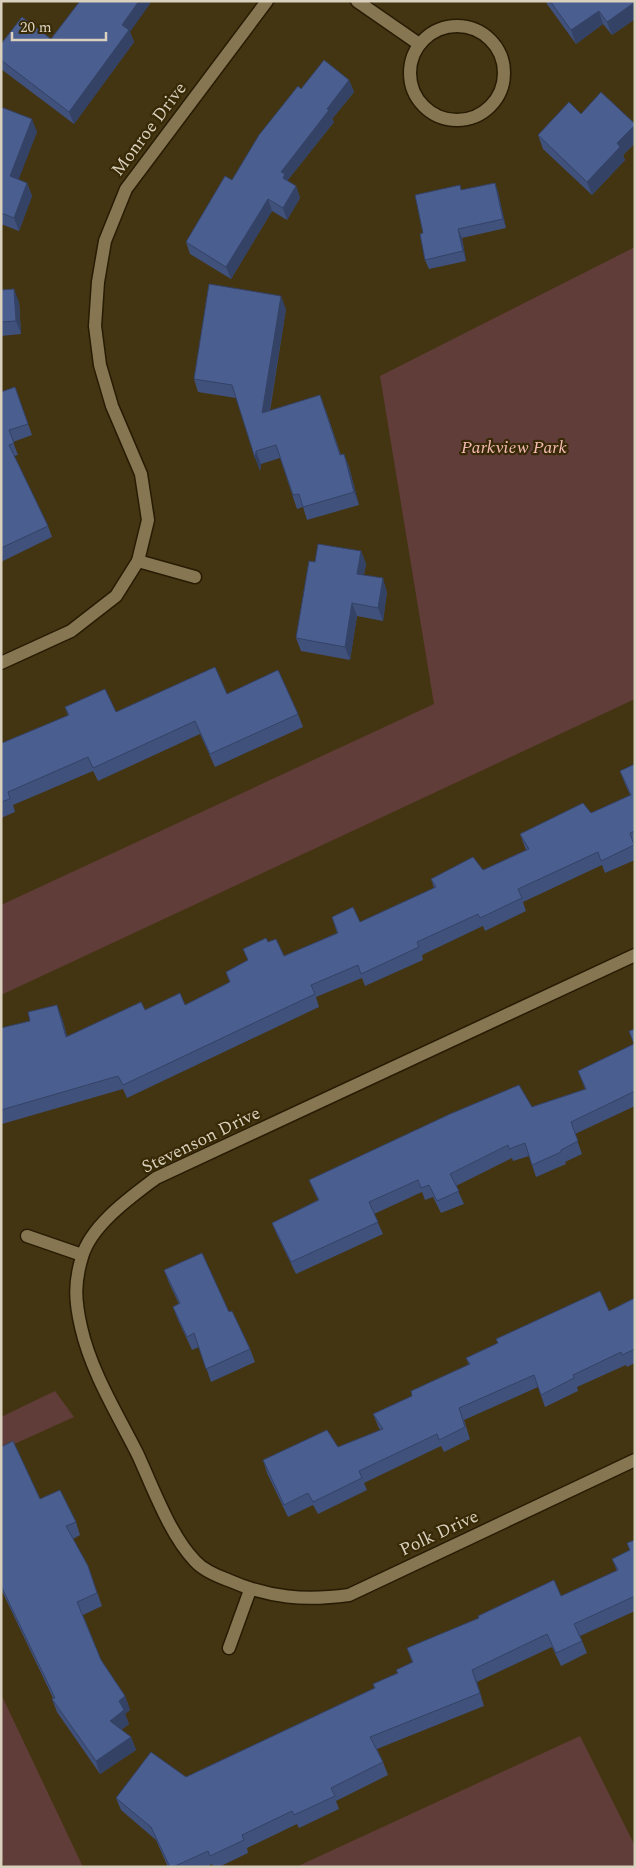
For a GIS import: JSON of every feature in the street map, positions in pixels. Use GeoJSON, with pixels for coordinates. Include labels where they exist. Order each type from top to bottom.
{"type":"FeatureCollection","features":[{"type":"Feature","properties":{"kind":"street","name":"Monroe Drive"},"geometry":{"type":"LineString","coordinates":[[1,663],[71,631],[116,596],[138,561],[148,520],[141,474],[112,406],[100,365],[95,326],[98,282],[105,241],[126,189],[267,1]]}},
{"type":"Feature","properties":{"kind":"street"},"geometry":{"type":"LineString","coordinates":[[357,1],[419,44]]}},
{"type":"Feature","properties":{"kind":"street"},"geometry":{"type":"LineString","coordinates":[[468,26],[492,39],[505,63],[503,90],[486,111],[461,121],[434,115],[415,96],[409,69],[419,44],[441,28],[468,26]]}},
{"type":"Feature","properties":{"kind":"street"},"geometry":{"type":"LineString","coordinates":[[138,561],[195,577]]}},
{"type":"Feature","properties":{"kind":"street","name":"Stevenson Drive"},"geometry":{"type":"LineString","coordinates":[[250,1590],[217,1576],[196,1562],[174,1531],[94,1365],[81,1329],[74,1291],[82,1255],[97,1232],[122,1204],[156,1178],[635,955]]}},
{"type":"Feature","properties":{"kind":"street"},"geometry":{"type":"LineString","coordinates":[[28,1236],[82,1255]]}},
{"type":"Feature","properties":{"kind":"street","name":"Polk Drive"},"geometry":{"type":"LineString","coordinates":[[250,1590],[315,1600],[349,1596],[635,1460]]}},
{"type":"Feature","properties":{"kind":"street"},"geometry":{"type":"LineString","coordinates":[[229,1648],[250,1590]]}},
{"type":"Feature","properties":{"kind":"green space","name":"Parkview Park"},"geometry":{"type":"Polygon","coordinates":[[[635,247],[635,699],[1,995],[1,905],[434,704],[380,376],[635,247]]]}},
{"type":"Feature","properties":{"kind":"green space"},"geometry":{"type":"Polygon","coordinates":[[[55,1391],[74,1417],[1,1450],[1,1417],[55,1391]]]}},
{"type":"Feature","properties":{"kind":"green space"},"geometry":{"type":"Polygon","coordinates":[[[1,1694],[83,1867],[5,1867],[1,1859],[1,1694]]]}},
{"type":"Feature","properties":{"kind":"green space"},"geometry":{"type":"Polygon","coordinates":[[[580,1736],[635,1846],[635,1867],[296,1867],[580,1736]]]}},
{"type":"Feature","properties":{"kind":"building"},"geometry":{"type":"Polygon","coordinates":[[[80,1],[139,1],[122,25],[129,30],[69,112],[1,60],[1,44],[22,17],[51,39],[80,1]]]}},
{"type":"Feature","properties":{"kind":"building"},"geometry":{"type":"Polygon","coordinates":[[[550,1],[635,2],[607,22],[599,11],[571,30],[550,1]]]}},
{"type":"Feature","properties":{"kind":"building"},"geometry":{"type":"Polygon","coordinates":[[[324,60],[349,80],[327,109],[329,110],[281,172],[285,174],[283,178],[296,186],[283,208],[268,199],[226,267],[186,242],[225,176],[232,180],[259,135],[298,86],[301,89],[324,60]]]}},
{"type":"Feature","properties":{"kind":"building"},"geometry":{"type":"Polygon","coordinates":[[[601,92],[635,125],[617,143],[620,147],[587,182],[538,135],[569,102],[581,114],[601,92]]]}},
{"type":"Feature","properties":{"kind":"building"},"geometry":{"type":"Polygon","coordinates":[[[1,107],[32,119],[10,176],[27,183],[14,218],[1,213],[1,107]]]}},
{"type":"Feature","properties":{"kind":"building"},"geometry":{"type":"Polygon","coordinates":[[[495,183],[503,219],[458,229],[463,251],[425,260],[420,234],[423,233],[415,195],[460,185],[461,190],[495,183]]]}},
{"type":"Feature","properties":{"kind":"building"},"geometry":{"type":"Polygon","coordinates":[[[209,284],[281,296],[262,413],[320,395],[340,455],[344,454],[354,492],[303,507],[299,494],[293,495],[276,445],[256,451],[255,458],[232,385],[194,379],[209,284]]]}},
{"type":"Feature","properties":{"kind":"building"},"geometry":{"type":"Polygon","coordinates":[[[14,289],[16,321],[1,322],[1,290],[14,289]]]}},
{"type":"Feature","properties":{"kind":"building"},"geometry":{"type":"Polygon","coordinates":[[[15,387],[28,424],[9,430],[14,443],[9,445],[48,526],[1,548],[1,392],[15,387]]]}},
{"type":"Feature","properties":{"kind":"building"},"geometry":{"type":"Polygon","coordinates":[[[318,544],[361,551],[357,574],[383,578],[378,608],[352,603],[345,647],[296,638],[309,561],[315,562],[318,544]]]}},
{"type":"Feature","properties":{"kind":"building"},"geometry":{"type":"Polygon","coordinates":[[[215,667],[227,694],[278,670],[298,714],[210,754],[195,721],[93,768],[88,757],[8,792],[10,799],[1,802],[1,742],[69,715],[65,707],[105,689],[116,712],[215,667]]]}},
{"type":"Feature","properties":{"kind":"building"},"geometry":{"type":"Polygon","coordinates":[[[635,764],[635,831],[630,833],[634,845],[601,861],[598,852],[518,889],[522,898],[480,918],[478,914],[417,942],[419,947],[361,974],[358,965],[311,985],[315,994],[123,1085],[118,1076],[1,1110],[1,1028],[30,1021],[28,1012],[57,1005],[66,1037],[141,1002],[145,1010],[180,993],[185,1005],[230,982],[226,972],[248,960],[243,949],[266,938],[268,942],[276,939],[284,956],[338,933],[332,917],[353,907],[360,922],[436,887],[431,879],[473,857],[483,870],[529,849],[520,834],[583,803],[591,813],[631,795],[620,771],[635,764]]]}},
{"type":"Feature","properties":{"kind":"building"},"geometry":{"type":"Polygon","coordinates":[[[635,1029],[635,1091],[571,1122],[578,1141],[561,1150],[561,1152],[532,1165],[525,1143],[509,1149],[508,1145],[450,1174],[459,1191],[437,1201],[429,1185],[421,1188],[418,1180],[369,1202],[378,1222],[291,1262],[272,1223],[319,1200],[309,1180],[450,1114],[519,1085],[532,1107],[586,1089],[578,1071],[634,1044],[629,1031],[635,1029]]]}},
{"type":"Feature","properties":{"kind":"building"},"geometry":{"type":"Polygon","coordinates":[[[202,1253],[229,1312],[232,1311],[250,1349],[206,1369],[194,1333],[187,1337],[173,1307],[180,1303],[164,1270],[202,1253]]]}},
{"type":"Feature","properties":{"kind":"building"},"geometry":{"type":"Polygon","coordinates":[[[600,1291],[609,1311],[635,1298],[635,1349],[622,1355],[621,1352],[573,1375],[574,1378],[541,1395],[534,1375],[459,1408],[465,1427],[439,1440],[437,1434],[359,1471],[362,1478],[313,1502],[308,1493],[284,1505],[263,1460],[327,1430],[338,1447],[383,1429],[373,1414],[412,1396],[411,1391],[470,1364],[466,1358],[498,1343],[496,1339],[600,1291]]]}},
{"type":"Feature","properties":{"kind":"building"},"geometry":{"type":"Polygon","coordinates":[[[13,1441],[40,1499],[60,1490],[76,1522],[66,1526],[88,1566],[97,1593],[77,1602],[101,1660],[125,1696],[119,1701],[124,1710],[110,1721],[131,1737],[96,1761],[52,1699],[55,1698],[1,1586],[1,1447],[13,1441]]]}},
{"type":"Feature","properties":{"kind":"building"},"geometry":{"type":"Polygon","coordinates":[[[635,1540],[635,1596],[574,1624],[582,1641],[556,1653],[547,1634],[472,1670],[480,1693],[370,1737],[383,1762],[331,1788],[335,1796],[294,1815],[292,1811],[242,1835],[244,1840],[210,1856],[208,1851],[173,1867],[170,1867],[151,1827],[116,1798],[151,1752],[186,1777],[375,1688],[373,1684],[398,1673],[396,1670],[413,1662],[407,1648],[479,1618],[478,1616],[554,1580],[561,1596],[618,1570],[612,1559],[630,1550],[627,1543],[635,1540]]]}}]}
